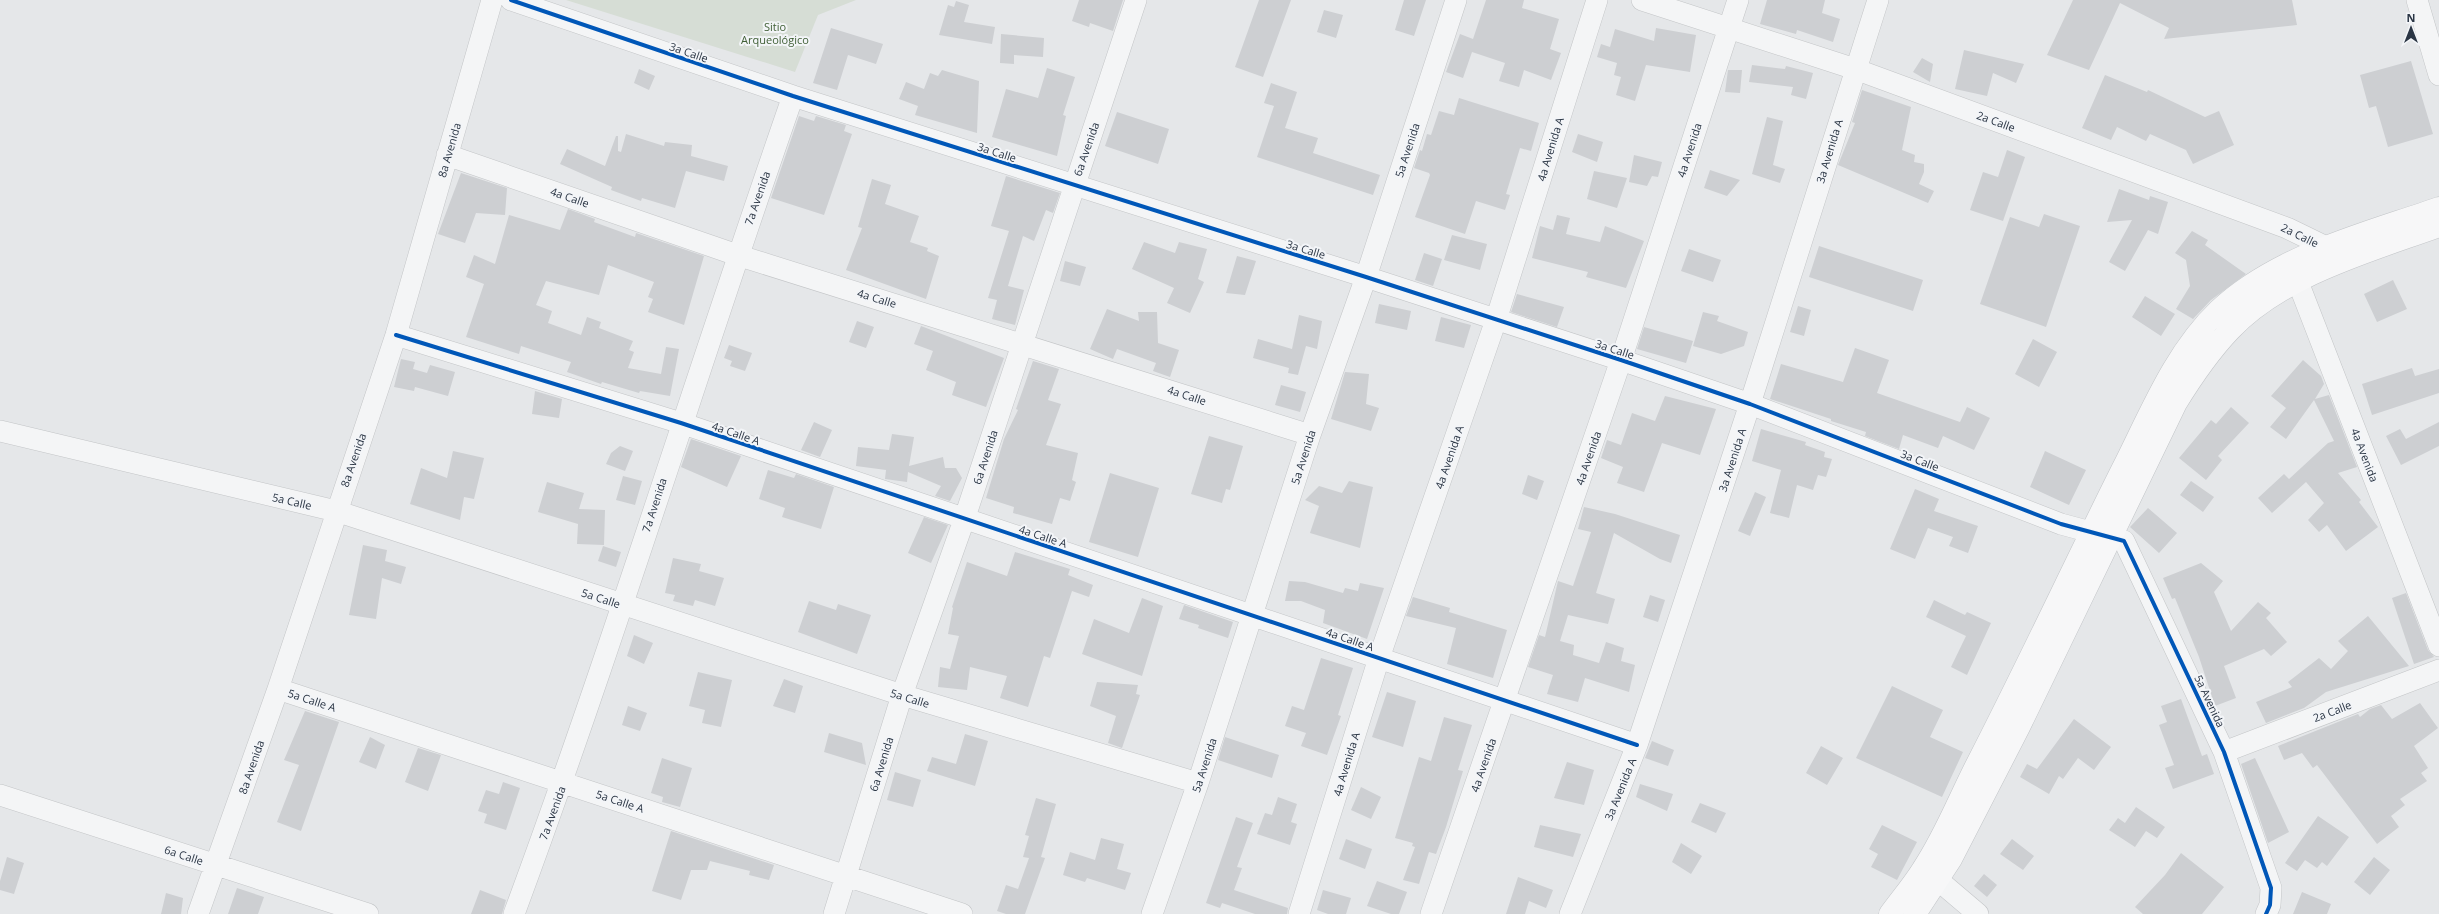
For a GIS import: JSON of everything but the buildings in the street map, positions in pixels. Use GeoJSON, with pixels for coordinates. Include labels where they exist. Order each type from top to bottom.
{"type":"FeatureCollection","features":[{"type":"Feature","properties":{"kind":"main road"},"geometry":{"type":"LineString","coordinates":[[2294,273],[2326,247],[2439,208]]}},
{"type":"Feature","properties":{"kind":"main road"},"geometry":{"type":"LineString","coordinates":[[1915,914],[1931,874],[2010,724],[2100,535],[2166,384],[2189,344],[2220,310],[2253,284],[2342,261],[2439,226]]}},
{"type":"Feature","properties":{"kind":"main road"},"geometry":{"type":"LineString","coordinates":[[1890,914],[1931,874]]}},
{"type":"Feature","properties":{"kind":"street","name":"8a Avenida"},"geometry":{"type":"LineString","coordinates":[[198,914],[217,866],[278,689],[336,511],[396,335],[492,0]]}},
{"type":"Feature","properties":{"kind":"street","name":"3a Calle"},"geometry":{"type":"LineString","coordinates":[[511,0],[793,96],[1366,277],[1621,360],[1750,404],[2100,535]]}},
{"type":"Feature","properties":{"kind":"street","name":"6a Avenida"},"geometry":{"type":"LineString","coordinates":[[834,914],[902,695],[964,520],[1136,0]]}},
{"type":"Feature","properties":{"kind":"street","name":"5a Avenida"},"geometry":{"type":"LineString","coordinates":[[1152,914],[1198,783],[1310,435],[1366,277],[1456,0]]}},
{"type":"Feature","properties":{"kind":"street","name":"4a Avenida A"},"geometry":{"type":"LineString","coordinates":[[1299,914],[1379,658],[1496,320],[1597,0]]}},
{"type":"Feature","properties":{"kind":"street","name":"2a Calle"},"geometry":{"type":"LineString","coordinates":[[1642,0],[1855,69],[2287,228],[2326,247],[2342,261]]}},
{"type":"Feature","properties":{"kind":"street","name":"4a Avenida"},"geometry":{"type":"LineString","coordinates":[[1431,914],[1621,360],[1738,0]]}},
{"type":"Feature","properties":{"kind":"street","name":"3a Avenida A"},"geometry":{"type":"LineString","coordinates":[[1570,914],[1637,745],[1750,404],[1878,0]]}},
{"type":"Feature","properties":{"kind":"street"},"geometry":{"type":"LineString","coordinates":[[2417,0],[2439,76]]}},
{"type":"Feature","properties":{"kind":"street","name":"7a Avenida"},"geometry":{"type":"LineString","coordinates":[[514,914],[563,782],[737,255],[793,96]]}},
{"type":"Feature","properties":{"kind":"street","name":"4a Calle"},"geometry":{"type":"LineString","coordinates":[[447,155],[737,255],[1022,343],[1310,435]]}},
{"type":"Feature","properties":{"kind":"street","name":"4a Avenida"},"geometry":{"type":"LineString","coordinates":[[2294,273],[2439,646]]}},
{"type":"Feature","properties":{"kind":"street","name":"4a Calle A"},"geometry":{"type":"LineString","coordinates":[[396,335],[681,423],[964,520],[1637,745]]}},
{"type":"Feature","properties":{"kind":"street","name":"5a Calle"},"geometry":{"type":"LineString","coordinates":[[0,431],[336,511],[902,695],[1198,783]]}},
{"type":"Feature","properties":{"kind":"street","name":"5a Avenida"},"geometry":{"type":"LineString","coordinates":[[2100,535],[2124,541],[2224,752],[2271,888],[2270,905],[2266,914]]}},
{"type":"Feature","properties":{"kind":"street","name":"2a Calle"},"geometry":{"type":"LineString","coordinates":[[2224,752],[2439,670]]}},
{"type":"Feature","properties":{"kind":"street","name":"5a Calle A"},"geometry":{"type":"LineString","coordinates":[[278,689],[962,914]]}},
{"type":"Feature","properties":{"kind":"street","name":"6a Calle"},"geometry":{"type":"LineString","coordinates":[[0,795],[368,914]]}},
{"type":"Feature","properties":{"kind":"street"},"geometry":{"type":"LineString","coordinates":[[1931,874],[1978,914]]}},
{"type":"Feature","properties":{"kind":"green space","name":"Sitio Arqueológico"},"geometry":{"type":"Polygon","coordinates":[[[566,0],[856,0],[818,15],[795,72],[566,0]]]}},
{"type":"Feature","properties":{"kind":"cycle path"},"geometry":{"type":"LineString","coordinates":[[511,0],[793,96],[1366,277],[1621,360],[1750,404],[2061,524],[2124,541],[2224,752],[2271,888],[2270,905],[2266,914]]}},
{"type":"Feature","properties":{"kind":"cycle path"},"geometry":{"type":"LineString","coordinates":[[396,335],[681,423],[1637,745]]}}]}
